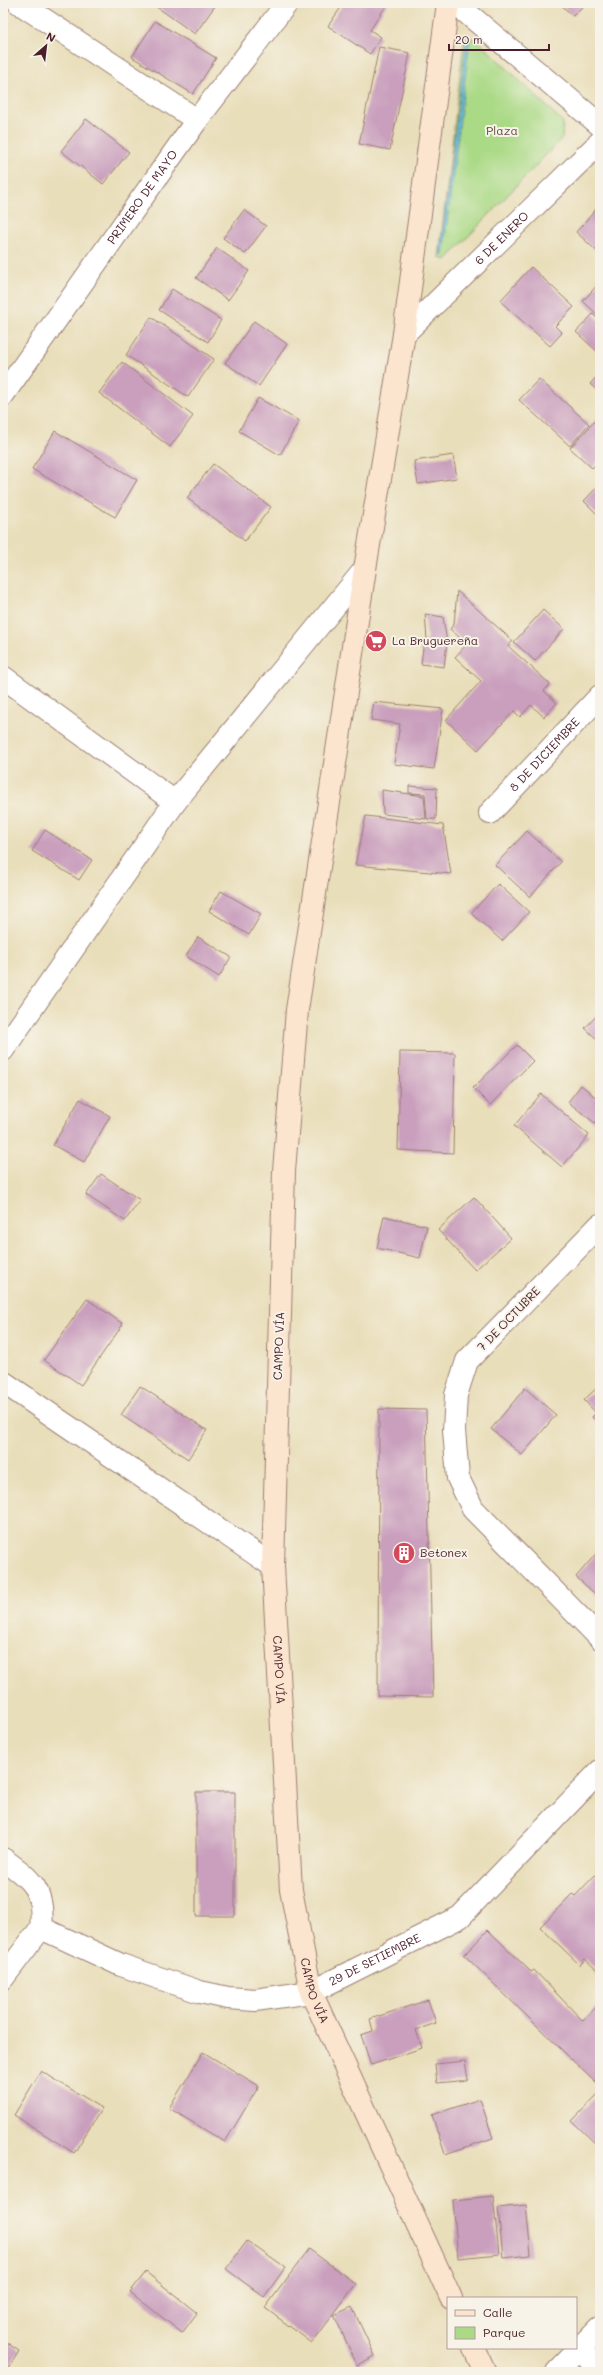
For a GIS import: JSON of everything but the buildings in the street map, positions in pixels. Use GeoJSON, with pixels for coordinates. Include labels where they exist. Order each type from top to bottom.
{"type":"FeatureCollection","features":[{"type":"Feature","properties":{"kind":"street"},"geometry":{"type":"LineString","coordinates":[[19,3],[197,120]]}},
{"type":"Feature","properties":{"kind":"street","name":"PRIMERO DE MAYO"},"geometry":{"type":"LineString","coordinates":[[3,396],[197,120],[287,3]]}},
{"type":"Feature","properties":{"kind":"street","name":"CAMPO VÍA"},"geometry":{"type":"LineString","coordinates":[[448,3],[404,334],[365,569],[297,1010],[284,1171],[273,1566],[291,1890],[311,1992],[451,2297]]}},
{"type":"Feature","properties":{"kind":"street"},"geometry":{"type":"LineString","coordinates":[[455,3],[600,125]]}},
{"type":"Feature","properties":{"kind":"street","name":"6 DE ENERO"},"geometry":{"type":"LineString","coordinates":[[404,334],[600,142]]}},
{"type":"Feature","properties":{"kind":"street"},"geometry":{"type":"LineString","coordinates":[[3,1050],[175,802],[365,569]]}},
{"type":"Feature","properties":{"kind":"street"},"geometry":{"type":"LineString","coordinates":[[3,677],[175,802]]}},
{"type":"Feature","properties":{"kind":"street","name":"8 DE DICIEMBRE"},"geometry":{"type":"LineString","coordinates":[[490,813],[600,696]]}},
{"type":"Feature","properties":{"kind":"street","name":"7 DE OCTUBRE"},"geometry":{"type":"LineString","coordinates":[[600,1225],[468,1361],[456,1395],[454,1430],[458,1478],[473,1509],[600,1638]]}},
{"type":"Feature","properties":{"kind":"street"},"geometry":{"type":"LineString","coordinates":[[3,1382],[273,1566]]}},
{"type":"Feature","properties":{"kind":"street","name":"29 DE SETIEMBRE"},"geometry":{"type":"LineString","coordinates":[[41,1928],[121,1965],[200,1992],[228,1998],[255,2000],[311,1992],[460,1917],[600,1771]]}},
{"type":"Feature","properties":{"kind":"street"},"geometry":{"type":"LineString","coordinates":[[3,1859],[30,1879],[36,1887],[42,1915],[41,1928],[3,1978]]}},
{"type":"Feature","properties":{"kind":"street"},"geometry":{"type":"LineString","coordinates":[[557,2372],[600,2328]]}},
{"type":"Feature","properties":{"kind":"street"},"geometry":{"type":"LineString","coordinates":[[474,2349],[485,2372]]}},
{"type":"Feature","properties":{"kind":"street"},"geometry":{"type":"LineString","coordinates":[[579,2350],[600,2370]]}},
{"type":"Feature","properties":{"kind":"green space","name":"Plaza"},"geometry":{"type":"Polygon","coordinates":[[[475,38],[563,122],[562,138],[446,260],[439,257],[464,41],[475,38]]]}},
{"type":"Feature","properties":{"kind":"water"},"geometry":{"type":"Polygon","coordinates":[[[467,37],[470,38],[443,254],[440,254],[467,37]]]}},
{"type":"Feature","properties":{"kind":"place","name":"La Bruguereña"},"geometry":{"type":"Point","coordinates":[376,641]}},
{"type":"Feature","properties":{"kind":"place","name":"Betonex"},"geometry":{"type":"Point","coordinates":[404,1553]}}]}
